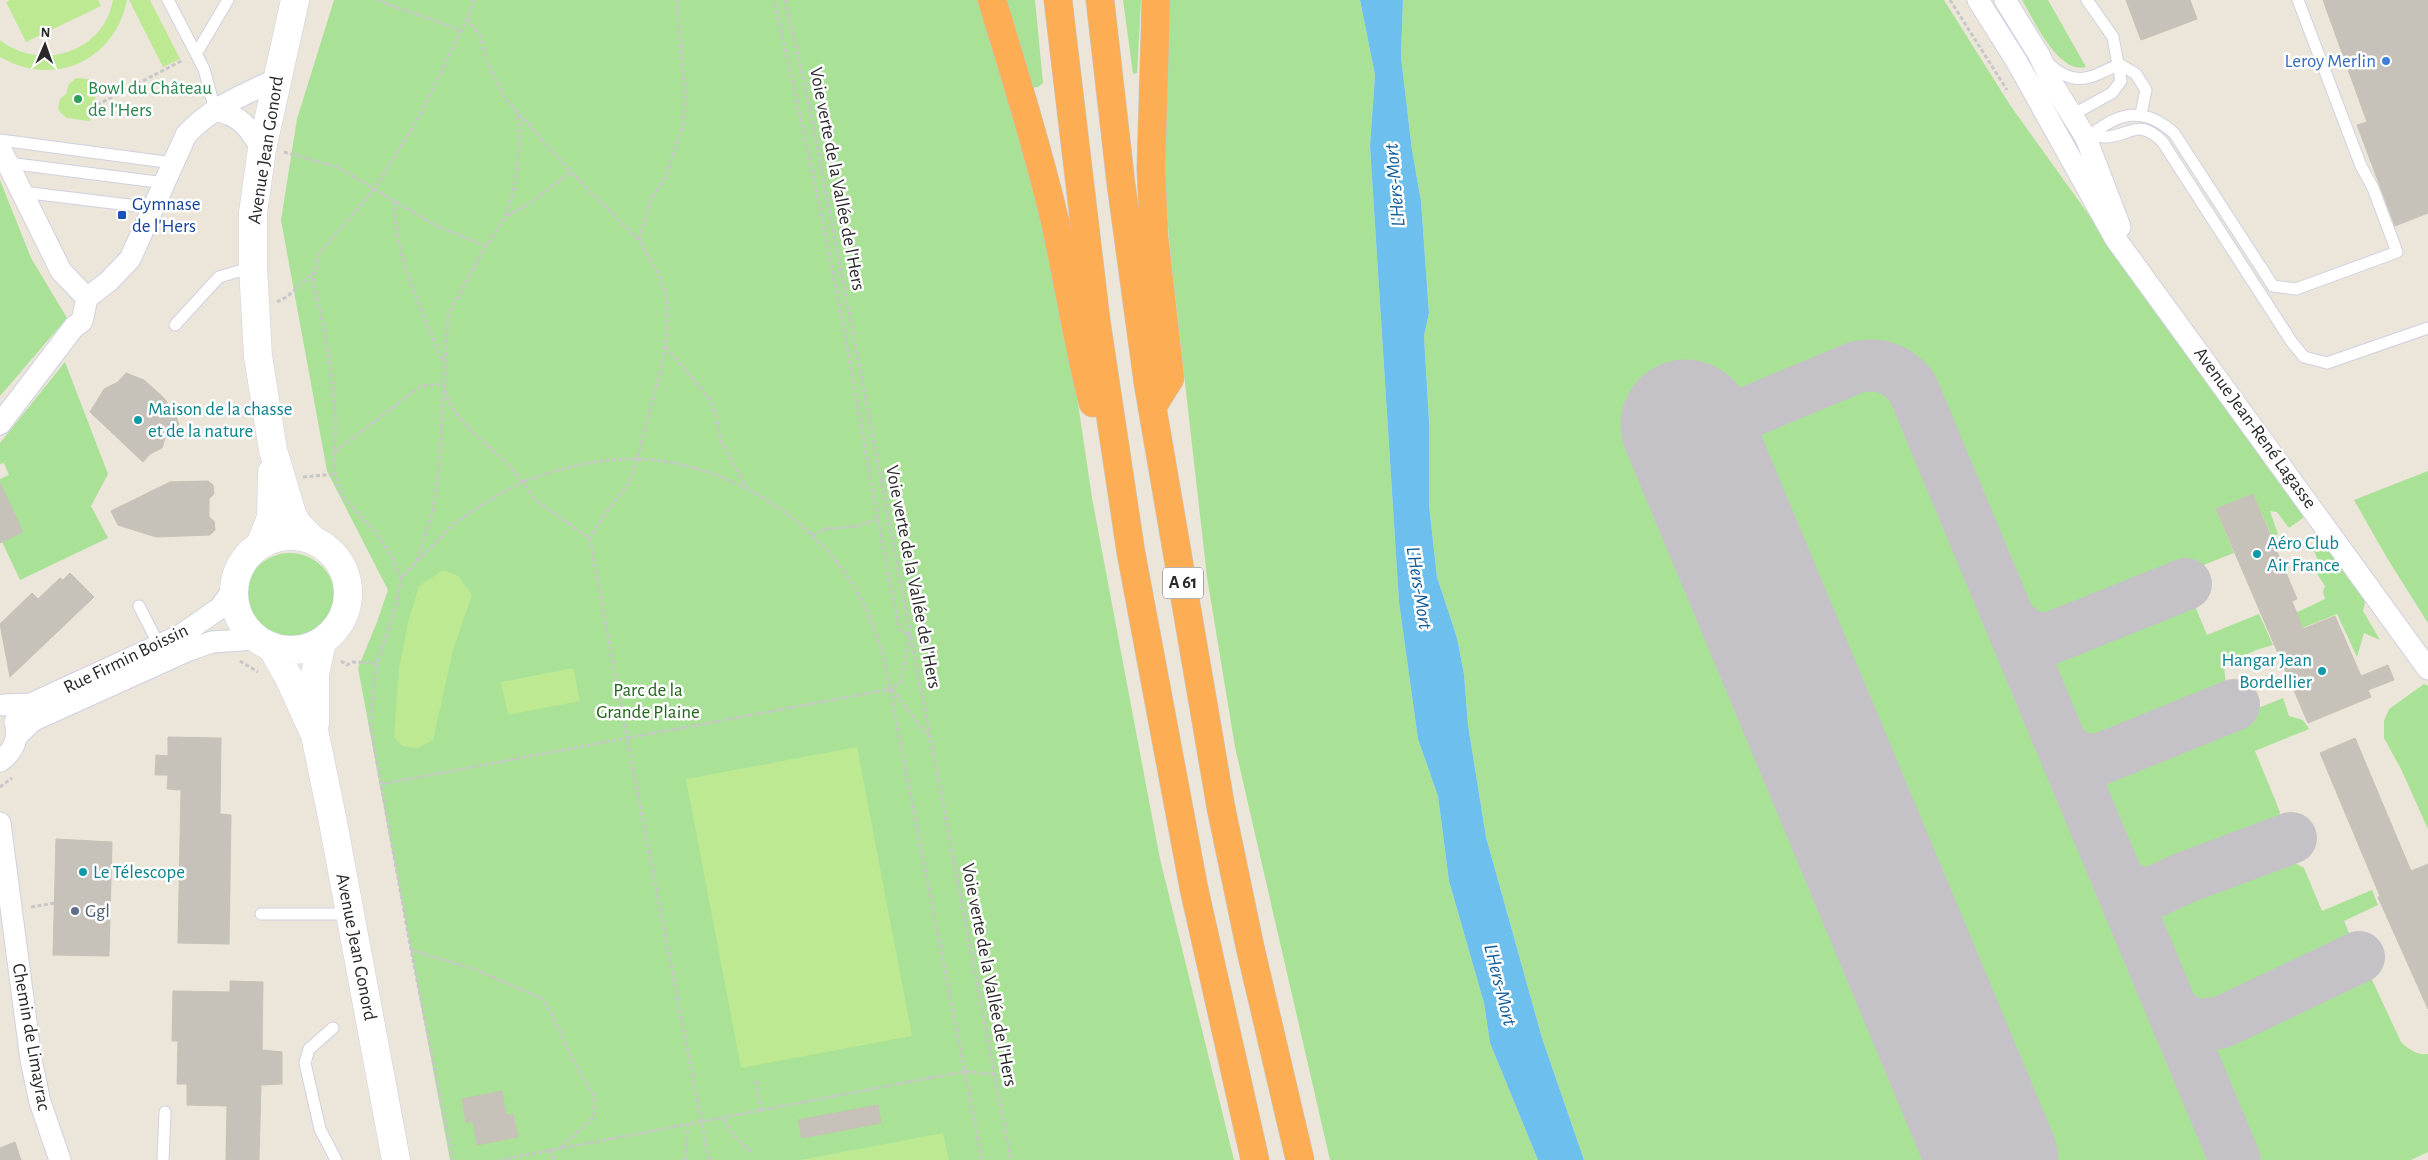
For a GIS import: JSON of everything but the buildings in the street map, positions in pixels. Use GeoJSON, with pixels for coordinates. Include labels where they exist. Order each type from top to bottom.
{"type":"FeatureCollection","features":[{"type":"Feature","properties":{"kind":"highway"},"geometry":{"type":"LineString","coordinates":[[992,0],[1032,131],[1069,286],[1081,358],[1131,553]]}},
{"type":"Feature","properties":{"kind":"highway","name":"A 61"},"geometry":{"type":"LineString","coordinates":[[1058,0],[1096,320],[1131,553],[1194,889],[1255,1160]]}},
{"type":"Feature","properties":{"kind":"highway","name":"A 61"},"geometry":{"type":"LineString","coordinates":[[1100,0],[1121,184],[1152,407],[1221,808],[1250,947],[1300,1160]]}},
{"type":"Feature","properties":{"kind":"highway"},"geometry":{"type":"LineString","coordinates":[[1152,407],[1170,378],[1154,236],[1151,169],[1156,0]]}},
{"type":"Feature","properties":{"kind":"street","name":"Avenue Jean Gonord"},"geometry":{"type":"LineString","coordinates":[[295,0],[277,79],[273,151],[253,213],[253,267],[258,356],[273,450],[293,517],[298,525],[314,541],[334,555],[341,565],[348,589],[348,601],[342,619],[331,634],[330,650],[315,674],[315,735],[396,1160]]}},
{"type":"Feature","properties":{"kind":"street","name":"Avenue Jean-René Lagasse"},"geometry":{"type":"LineString","coordinates":[[1978,0],[2017,62],[2102,218],[2428,668]]}},
{"type":"Feature","properties":{"kind":"street","name":"Avenue Jean-René Lagasse"},"geometry":{"type":"LineString","coordinates":[[2005,0],[2039,55],[2052,82],[2088,137],[2134,261]]}},
{"type":"Feature","properties":{"kind":"street"},"geometry":{"type":"LineString","coordinates":[[0,424],[74,327],[82,321],[87,298],[109,281],[130,259],[186,135],[198,122],[215,110],[277,79]]}},
{"type":"Feature","properties":{"kind":"street"},"geometry":{"type":"LineString","coordinates":[[215,110],[230,113],[248,126],[273,151]]}},
{"type":"Feature","properties":{"kind":"street"},"geometry":{"type":"LineString","coordinates":[[2065,149],[2088,137]]}},
{"type":"Feature","properties":{"kind":"street"},"geometry":{"type":"LineString","coordinates":[[4,156],[61,271],[87,298]]}},
{"type":"Feature","properties":{"kind":"street","name":"Avenue Jean Gonord"},"geometry":{"type":"LineString","coordinates":[[260,545],[271,518],[273,450]]}},
{"type":"Feature","properties":{"kind":"street","name":"Avenue Jean Gonord"},"geometry":{"type":"LineString","coordinates":[[314,541],[287,537],[270,540],[260,545],[243,563],[234,587],[235,602],[239,616],[246,629],[264,643],[289,678],[315,735]]}},
{"type":"Feature","properties":{"kind":"street","name":"Rue Firmin Boissin"},"geometry":{"type":"LineString","coordinates":[[2,704],[31,704],[182,635],[220,608],[234,587]]}},
{"type":"Feature","properties":{"kind":"street","name":"Rue Firmin Boissin"},"geometry":{"type":"LineString","coordinates":[[17,736],[32,722],[189,650],[212,642],[264,643]]}},
{"type":"Feature","properties":{"kind":"street"},"geometry":{"type":"LineString","coordinates":[[264,643],[292,650],[312,647],[330,650]]}},
{"type":"Feature","properties":{"kind":"street"},"geometry":{"type":"LineString","coordinates":[[2,704],[14,719],[17,736],[14,747],[7,756],[8,767]]}},
{"type":"Feature","properties":{"kind":"street","name":"Chemin de Limayrac"},"geometry":{"type":"LineString","coordinates":[[0,823],[31,1060],[40,1102],[60,1160]]}},
{"type":"Feature","properties":{"kind":"lane"},"geometry":{"type":"LineString","coordinates":[[168,0],[204,69],[215,110]]}},
{"type":"Feature","properties":{"kind":"lane"},"geometry":{"type":"LineString","coordinates":[[196,54],[228,0]]}},
{"type":"Feature","properties":{"kind":"lane"},"geometry":{"type":"LineString","coordinates":[[2072,115],[2112,93],[2121,81],[2113,38],[2087,0]]}},
{"type":"Feature","properties":{"kind":"lane"},"geometry":{"type":"LineString","coordinates":[[2088,137],[2103,125],[2124,116],[2141,114],[2162,122],[2174,133],[2273,286],[2296,289],[2397,252],[2373,188],[2361,166],[2298,0]]}},
{"type":"Feature","properties":{"kind":"lane"},"geometry":{"type":"LineString","coordinates":[[2039,55],[2059,73],[2079,79],[2090,78],[2119,64]]}},
{"type":"Feature","properties":{"kind":"lane"},"geometry":{"type":"LineString","coordinates":[[2119,64],[2136,74],[2146,90],[2141,114]]}},
{"type":"Feature","properties":{"kind":"lane"},"geometry":{"type":"LineString","coordinates":[[2088,137],[2108,137],[2131,129],[2145,130],[2154,134],[2162,141],[2291,341],[2304,357],[2327,362],[2427,328]]}},
{"type":"Feature","properties":{"kind":"lane"},"geometry":{"type":"LineString","coordinates":[[0,140],[173,163]]}},
{"type":"Feature","properties":{"kind":"lane"},"geometry":{"type":"LineString","coordinates":[[4,156],[165,183]]}},
{"type":"Feature","properties":{"kind":"lane"},"geometry":{"type":"LineString","coordinates":[[22,192],[154,208]]}},
{"type":"Feature","properties":{"kind":"lane"},"geometry":{"type":"LineString","coordinates":[[174,326],[219,277],[253,267]]}},
{"type":"Feature","properties":{"kind":"lane"},"geometry":{"type":"LineString","coordinates":[[139,606],[159,646]]}},
{"type":"Feature","properties":{"kind":"lane"},"geometry":{"type":"LineString","coordinates":[[261,914],[350,914]]}},
{"type":"Feature","properties":{"kind":"lane"},"geometry":{"type":"LineString","coordinates":[[332,1028],[309,1049],[304,1063],[320,1129],[336,1160]]}},
{"type":"Feature","properties":{"kind":"lane"},"geometry":{"type":"LineString","coordinates":[[163,1160],[165,1112]]}},
{"type":"Feature","properties":{"kind":"path"},"geometry":{"type":"LineString","coordinates":[[378,0],[402,10],[441,22],[460,31]]}},
{"type":"Feature","properties":{"kind":"path"},"geometry":{"type":"LineString","coordinates":[[453,1160],[411,950],[370,724],[377,663],[397,602],[401,578],[390,554],[374,530],[348,503],[340,489],[335,474],[336,417],[330,359],[313,282],[319,254],[375,188],[418,119],[467,19],[474,0]]}},
{"type":"Feature","properties":{"kind":"path"},"geometry":{"type":"LineString","coordinates":[[639,240],[650,201],[668,170],[683,124],[685,96],[677,0]]}},
{"type":"Feature","properties":{"kind":"path"},"geometry":{"type":"LineString","coordinates":[[382,784],[891,689],[901,682],[910,634],[900,630],[877,519],[870,465],[834,276],[774,0]]}},
{"type":"Feature","properties":{"kind":"path","name":"Voie verte de la Vallée de l'Hers"},"geometry":{"type":"LineString","coordinates":[[785,0],[814,129],[1011,1160]]}},
{"type":"Feature","properties":{"kind":"path"},"geometry":{"type":"LineString","coordinates":[[467,19],[481,38],[485,57],[504,97],[571,172],[639,240],[659,275],[666,298],[666,346],[637,459],[629,483],[602,518],[590,539],[709,1160]]}},
{"type":"Feature","properties":{"kind":"path"},"geometry":{"type":"LineString","coordinates":[[97,105],[196,54]]}},
{"type":"Feature","properties":{"kind":"path"},"geometry":{"type":"LineString","coordinates":[[416,563],[433,510],[439,470],[448,316],[486,246],[506,216],[514,188],[519,152],[520,128],[516,110]]}},
{"type":"Feature","properties":{"kind":"path"},"geometry":{"type":"LineString","coordinates":[[273,151],[337,167],[437,226],[486,246]]}},
{"type":"Feature","properties":{"kind":"path"},"geometry":{"type":"LineString","coordinates":[[506,216],[530,203],[571,172]]}},
{"type":"Feature","properties":{"kind":"path"},"geometry":{"type":"LineString","coordinates":[[395,201],[394,216],[404,263],[444,362]]}},
{"type":"Feature","properties":{"kind":"path"},"geometry":{"type":"LineString","coordinates":[[276,303],[288,296],[314,272]]}},
{"type":"Feature","properties":{"kind":"path"},"geometry":{"type":"LineString","coordinates":[[666,346],[710,400],[716,414],[721,442],[747,488]]}},
{"type":"Feature","properties":{"kind":"path"},"geometry":{"type":"LineString","coordinates":[[335,452],[421,386],[443,384]]}},
{"type":"Feature","properties":{"kind":"path"},"geometry":{"type":"LineString","coordinates":[[443,384],[446,397],[458,418],[514,470],[536,500],[590,539]]}},
{"type":"Feature","properties":{"kind":"path"},"geometry":{"type":"LineString","coordinates":[[401,578],[456,522],[522,482],[574,466],[637,459],[698,470],[747,488],[758,493],[790,515],[812,536],[835,561],[862,602],[883,654],[982,1160]]}},
{"type":"Feature","properties":{"kind":"path"},"geometry":{"type":"LineString","coordinates":[[298,478],[335,474]]}},
{"type":"Feature","properties":{"kind":"path"},"geometry":{"type":"LineString","coordinates":[[812,536],[825,529],[858,526],[877,519]]}},
{"type":"Feature","properties":{"kind":"path"},"geometry":{"type":"LineString","coordinates":[[330,650],[347,665],[353,662],[377,663]]}},
{"type":"Feature","properties":{"kind":"path"},"geometry":{"type":"LineString","coordinates":[[236,660],[243,662],[259,673]]}},
{"type":"Feature","properties":{"kind":"path"},"geometry":{"type":"LineString","coordinates":[[891,689],[930,738]]}},
{"type":"Feature","properties":{"kind":"path"},"geometry":{"type":"LineString","coordinates":[[0,787],[8,767]]}},
{"type":"Feature","properties":{"kind":"path"},"geometry":{"type":"LineString","coordinates":[[411,950],[474,969],[541,998],[552,1014],[594,1098],[594,1117],[560,1148]]}},
{"type":"Feature","properties":{"kind":"path"},"geometry":{"type":"LineString","coordinates":[[500,1160],[724,1119],[966,1071],[995,1075]]}},
{"type":"Feature","properties":{"kind":"path"},"geometry":{"type":"LineString","coordinates":[[756,1081],[762,1111]]}},
{"type":"Feature","properties":{"kind":"path"},"geometry":{"type":"LineString","coordinates":[[724,1119],[730,1131],[753,1154]]}},
{"type":"Feature","properties":{"kind":"path"},"geometry":{"type":"LineString","coordinates":[[685,1160],[688,1125]]}},
{"type":"Feature","properties":{"kind":"path"},"geometry":{"type":"LineString","coordinates":[[549,1150],[555,1160]]}},
{"type":"Feature","properties":{"kind":"green space"},"geometry":{"type":"Polygon","coordinates":[[[10,0],[98,0],[101,6],[26,42],[6,2],[10,0]]]}},
{"type":"Feature","properties":{"kind":"green space"},"geometry":{"type":"Polygon","coordinates":[[[113,0],[127,0],[120,21],[110,39],[96,53],[79,63],[61,69],[41,70],[20,66],[0,57],[0,40],[16,50],[33,55],[51,55],[68,52],[84,44],[97,33],[107,18],[113,0]]]}},
{"type":"Feature","properties":{"kind":"green space"},"geometry":{"type":"Polygon","coordinates":[[[129,0],[150,0],[180,59],[163,67],[129,0]]]}},
{"type":"Feature","properties":{"kind":"green space","name":"Parc de la Grande Plaine"},"geometry":{"type":"Polygon","coordinates":[[[334,0],[980,0],[1032,171],[1074,376],[1092,498],[1160,859],[1234,1160],[450,1160],[358,668],[388,590],[327,471],[281,220],[297,119],[334,0]]]}},
{"type":"Feature","properties":{"kind":"green space"},"geometry":{"type":"Polygon","coordinates":[[[1002,0],[1035,0],[1043,83],[1038,87],[1031,88],[1002,0]]]}},
{"type":"Feature","properties":{"kind":"green space"},"geometry":{"type":"Polygon","coordinates":[[[1123,0],[1141,0],[1137,73],[1133,74],[1123,0]]]}},
{"type":"Feature","properties":{"kind":"green space"},"geometry":{"type":"Polygon","coordinates":[[[1170,0],[1360,0],[1375,75],[1370,146],[1399,602],[1418,739],[1438,796],[1449,881],[1484,1003],[1490,1043],[1538,1160],[1330,1160],[1235,747],[1207,577],[1170,250],[1165,187],[1166,53],[1170,0]]]}},
{"type":"Feature","properties":{"kind":"green space"},"geometry":{"type":"Polygon","coordinates":[[[1403,0],[1944,0],[2010,105],[2259,452],[2265,464],[2302,513],[2303,518],[2289,528],[2277,512],[2270,511],[2278,534],[2272,537],[2253,494],[2216,509],[2234,553],[2042,629],[2032,625],[2022,615],[1927,388],[1913,369],[1897,357],[1878,353],[1854,353],[1647,438],[1949,1160],[1584,1160],[1542,1038],[1486,837],[1468,725],[1464,674],[1457,638],[1437,577],[1429,505],[1429,421],[1424,336],[1429,313],[1421,201],[1412,150],[1401,57],[1403,0]]]}},
{"type":"Feature","properties":{"kind":"green space"},"geometry":{"type":"Polygon","coordinates":[[[2022,0],[2048,0],[2086,67],[2076,67],[2066,62],[2057,54],[2040,32],[2022,0]]]}},
{"type":"Feature","properties":{"kind":"green space","name":"Bowl du Château de l'Hers"},"geometry":{"type":"Polygon","coordinates":[[[76,78],[89,79],[96,88],[97,112],[89,121],[67,118],[58,108],[60,99],[66,94],[69,84],[76,78]]]}},
{"type":"Feature","properties":{"kind":"green space"},"geometry":{"type":"Polygon","coordinates":[[[0,180],[31,258],[67,318],[0,396],[0,180]]]}},
{"type":"Feature","properties":{"kind":"green space"},"geometry":{"type":"Polygon","coordinates":[[[65,362],[108,474],[91,506],[108,538],[20,580],[2,542],[0,479],[9,475],[4,463],[0,464],[0,443],[65,362]]]}},
{"type":"Feature","properties":{"kind":"green space"},"geometry":{"type":"Polygon","coordinates":[[[1871,377],[1879,379],[1894,388],[1909,410],[2219,1160],[2040,1160],[1752,470],[1752,450],[1755,436],[1764,425],[1810,400],[1871,377]]]}},
{"type":"Feature","properties":{"kind":"green space"},"geometry":{"type":"Polygon","coordinates":[[[2428,471],[2428,623],[2387,558],[2354,500],[2428,471]]]}},
{"type":"Feature","properties":{"kind":"green space"},"geometry":{"type":"Polygon","coordinates":[[[2322,543],[2328,546],[2361,593],[2365,602],[2363,611],[2380,640],[2364,633],[2357,657],[2337,614],[2273,640],[2268,626],[2325,599],[2323,592],[2325,586],[2316,572],[2321,567],[2313,549],[2322,543]]]}},
{"type":"Feature","properties":{"kind":"green space"},"geometry":{"type":"Polygon","coordinates":[[[290,553],[307,556],[322,566],[332,581],[335,598],[332,615],[322,630],[307,640],[290,643],[273,640],[258,630],[248,615],[245,598],[248,581],[258,566],[273,556],[290,553]]]}},
{"type":"Feature","properties":{"kind":"green space"},"geometry":{"type":"Polygon","coordinates":[[[443,570],[458,576],[472,595],[453,650],[433,740],[417,748],[402,746],[394,737],[399,669],[408,623],[419,586],[443,570]]]}},
{"type":"Feature","properties":{"kind":"green space"},"geometry":{"type":"Polygon","coordinates":[[[2187,596],[2195,606],[2207,635],[2259,614],[2273,645],[2256,650],[2224,666],[2226,685],[2220,700],[2111,743],[2089,743],[2072,735],[2045,673],[2049,654],[2056,649],[2187,596]]]}},
{"type":"Feature","properties":{"kind":"green space"},"geometry":{"type":"Polygon","coordinates":[[[573,668],[580,701],[508,715],[501,682],[573,668]]]}},
{"type":"Feature","properties":{"kind":"green space"},"geometry":{"type":"Polygon","coordinates":[[[2424,684],[2428,686],[2428,829],[2401,769],[2384,738],[2384,721],[2389,709],[2424,684]]]}},
{"type":"Feature","properties":{"kind":"green space"},"geometry":{"type":"Polygon","coordinates":[[[2283,698],[2289,716],[2303,720],[2309,729],[2255,751],[2280,812],[2276,829],[2270,835],[2150,881],[2134,874],[2127,866],[2099,798],[2105,776],[2122,763],[2283,698]]]}},
{"type":"Feature","properties":{"kind":"green space"},"geometry":{"type":"Polygon","coordinates":[[[857,747],[912,1036],[741,1068],[686,779],[857,747]]]}},
{"type":"Feature","properties":{"kind":"green space"},"geometry":{"type":"Polygon","coordinates":[[[2280,855],[2304,868],[2322,911],[2372,890],[2378,905],[2344,921],[2353,942],[2346,951],[2220,1010],[2207,1014],[2186,1005],[2158,940],[2154,917],[2160,905],[2171,898],[2280,855]]]}},
{"type":"Feature","properties":{"kind":"green space"},"geometry":{"type":"Polygon","coordinates":[[[2361,969],[2367,969],[2401,1042],[2413,1051],[2428,1054],[2428,1152],[2411,1160],[2248,1160],[2211,1069],[2214,1047],[2226,1033],[2361,969]]]}},
{"type":"Feature","properties":{"kind":"green space"},"geometry":{"type":"Polygon","coordinates":[[[943,1133],[949,1160],[800,1160],[943,1133]]]}},
{"type":"Feature","properties":{"kind":"water","name":"L'Hers-Mort"},"geometry":{"type":"Polygon","coordinates":[[[1360,0],[1403,0],[1401,57],[1412,150],[1421,201],[1429,313],[1424,336],[1429,421],[1429,505],[1437,577],[1457,638],[1464,674],[1468,725],[1486,837],[1542,1038],[1584,1160],[1538,1160],[1490,1043],[1484,1003],[1449,881],[1438,796],[1418,739],[1399,602],[1370,146],[1375,75],[1360,0]]]}},
{"type":"Feature","properties":{"kind":"taxiway"},"geometry":{"type":"LineString","coordinates":[[1709,479],[1708,460],[1710,445],[1718,432],[1732,419],[1857,367],[1874,366],[1889,369],[1908,382],[1913,389],[2235,1160]]}},
{"type":"Feature","properties":{"kind":"taxiway"},"geometry":{"type":"LineString","coordinates":[[2011,623],[2032,638],[2051,638],[2186,584]]}},
{"type":"Feature","properties":{"kind":"taxiway"},"geometry":{"type":"LineString","coordinates":[[2064,749],[2080,758],[2098,760],[2234,705]]}},
{"type":"Feature","properties":{"kind":"taxiway"},"geometry":{"type":"LineString","coordinates":[[2118,881],[2136,892],[2152,893],[2184,878],[2291,838]]}},
{"type":"Feature","properties":{"kind":"taxiway"},"geometry":{"type":"LineString","coordinates":[[2173,1012],[2193,1025],[2220,1023],[2359,957]]}},
{"type":"Feature","properties":{"kind":"runway"},"geometry":{"type":"LineString","coordinates":[[1686,425],[1993,1160]]}},
{"type":"Feature","properties":{"kind":"place","name":"Leroy Merlin"},"geometry":{"type":"Point","coordinates":[2386,61]}},
{"type":"Feature","properties":{"kind":"place","name":"Bowl du Château de l'Hers"},"geometry":{"type":"Point","coordinates":[78,99]}},
{"type":"Feature","properties":{"kind":"place","name":"Gymnase de l'Hers"},"geometry":{"type":"Point","coordinates":[122,215]}},
{"type":"Feature","properties":{"kind":"place","name":"Maison de la chasse et de la nature"},"geometry":{"type":"Point","coordinates":[138,420]}},
{"type":"Feature","properties":{"kind":"place","name":"Aéro Club Air France"},"geometry":{"type":"Point","coordinates":[2257,554]}},
{"type":"Feature","properties":{"kind":"place","name":"Hangar Jean Bordellier"},"geometry":{"type":"Point","coordinates":[2322,671]}},
{"type":"Feature","properties":{"kind":"place","name":"Le Télescope"},"geometry":{"type":"Point","coordinates":[83,872]}},
{"type":"Feature","properties":{"kind":"place","name":"Ggl"},"geometry":{"type":"Point","coordinates":[75,911]}}]}
